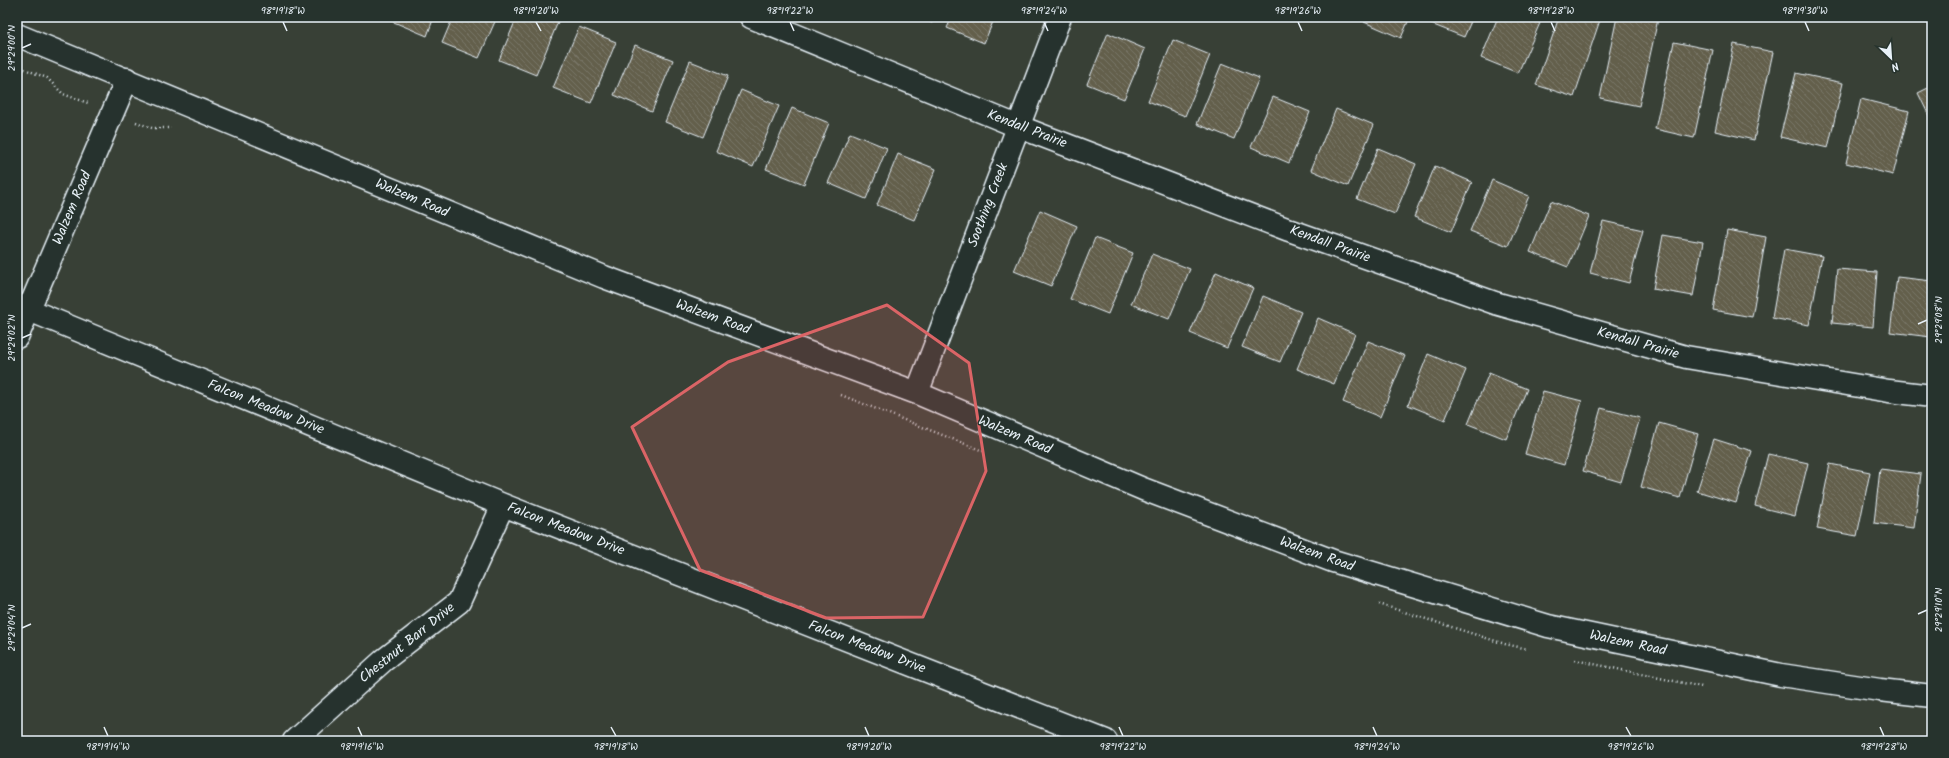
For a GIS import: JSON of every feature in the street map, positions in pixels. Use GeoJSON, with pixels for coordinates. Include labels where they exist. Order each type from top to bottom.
{"type":"FeatureCollection","features":[{"type":"Feature","properties":{"kind":"street","name":"Kendall Prairie"},"geometry":{"type":"LineString","coordinates":[[751,17],[1017,126],[1289,230],[1495,303],[1686,357],[1889,391],[1932,396]]}},
{"type":"Feature","properties":{"kind":"street","name":"Soothing Creek"},"geometry":{"type":"LineString","coordinates":[[917,392],[1017,126],[1060,17]]}},
{"type":"Feature","properties":{"kind":"street","name":"Walzem Road"},"geometry":{"type":"LineString","coordinates":[[17,35],[127,79],[604,277],[917,392],[1143,489],[1333,561],[1541,624],[1781,675],[1880,690],[1932,696]]}},
{"type":"Feature","properties":{"kind":"street","name":"Walzem Road"},"geometry":{"type":"LineString","coordinates":[[17,337],[23,307],[127,79]]}},
{"type":"Feature","properties":{"kind":"street","name":"Falcon Meadow Drive"},"geometry":{"type":"LineString","coordinates":[[23,307],[503,505],[1106,741]]}},
{"type":"Feature","properties":{"kind":"street","name":"Chestnut Barr Drive"},"geometry":{"type":"LineString","coordinates":[[294,741],[384,660],[459,602],[503,505]]}},
{"type":"Feature","properties":{"kind":"path"},"geometry":{"type":"LineString","coordinates":[[17,66],[47,78],[63,94],[71,96]]}},
{"type":"Feature","properties":{"kind":"highlighted area"},"geometry":{"type":"Polygon","coordinates":[[[887,305],[969,363],[986,471],[923,617],[826,618],[700,570],[632,427],[728,362],[887,305]]]}},
{"type":"Feature","properties":{"kind":"building"},"geometry":{"type":"Polygon","coordinates":[[[391,17],[434,17],[427,36],[389,20],[391,17]]]}},
{"type":"Feature","properties":{"kind":"building"},"geometry":{"type":"Polygon","coordinates":[[[453,17],[497,17],[479,58],[442,43],[453,17]]]}},
{"type":"Feature","properties":{"kind":"building"},"geometry":{"type":"Polygon","coordinates":[[[517,17],[560,17],[536,75],[499,60],[517,17]]]}},
{"type":"Feature","properties":{"kind":"building"},"geometry":{"type":"Polygon","coordinates":[[[918,17],[934,17],[932,23],[918,17]]]}},
{"type":"Feature","properties":{"kind":"building"},"geometry":{"type":"Polygon","coordinates":[[[952,17],[995,17],[984,43],[947,28],[952,17]]]}},
{"type":"Feature","properties":{"kind":"building"},"geometry":{"type":"Polygon","coordinates":[[[1367,17],[1410,17],[1401,38],[1364,22],[1367,17]]]}},
{"type":"Feature","properties":{"kind":"building"},"geometry":{"type":"Polygon","coordinates":[[[1428,17],[1473,17],[1464,37],[1426,22],[1428,17]]]}},
{"type":"Feature","properties":{"kind":"building"},"geometry":{"type":"Polygon","coordinates":[[[1498,17],[1525,17],[1540,23],[1518,73],[1481,58],[1498,17]]]}},
{"type":"Feature","properties":{"kind":"building"},"geometry":{"type":"Polygon","coordinates":[[[1559,17],[1601,17],[1574,97],[1536,85],[1559,17]]]}},
{"type":"Feature","properties":{"kind":"building"},"geometry":{"type":"Polygon","coordinates":[[[1617,17],[1647,17],[1658,19],[1639,106],[1600,98],[1617,17]]]}},
{"type":"Feature","properties":{"kind":"building"},"geometry":{"type":"Polygon","coordinates":[[[579,27],[616,42],[591,103],[553,88],[579,27]]]}},
{"type":"Feature","properties":{"kind":"building"},"geometry":{"type":"Polygon","coordinates":[[[1108,33],[1145,49],[1124,99],[1087,84],[1108,33]]]}},
{"type":"Feature","properties":{"kind":"building"},"geometry":{"type":"Polygon","coordinates":[[[1173,40],[1210,55],[1185,116],[1148,101],[1173,40]]]}},
{"type":"Feature","properties":{"kind":"building"},"geometry":{"type":"Polygon","coordinates":[[[1674,42],[1713,50],[1694,138],[1655,129],[1674,42]]]}},
{"type":"Feature","properties":{"kind":"building"},"geometry":{"type":"Polygon","coordinates":[[[1734,44],[1773,52],[1754,140],[1715,131],[1734,44]]]}},
{"type":"Feature","properties":{"kind":"building"},"geometry":{"type":"Polygon","coordinates":[[[635,45],[673,60],[652,111],[614,95],[635,45]]]}},
{"type":"Feature","properties":{"kind":"building"},"geometry":{"type":"Polygon","coordinates":[[[690,61],[728,76],[703,137],[665,122],[690,61]]]}},
{"type":"Feature","properties":{"kind":"building"},"geometry":{"type":"Polygon","coordinates":[[[1222,63],[1259,78],[1234,139],[1197,124],[1222,63]]]}},
{"type":"Feature","properties":{"kind":"building"},"geometry":{"type":"Polygon","coordinates":[[[1796,73],[1843,83],[1828,148],[1780,137],[1796,73]]]}},
{"type":"Feature","properties":{"kind":"building"},"geometry":{"type":"Polygon","coordinates":[[[1932,86],[1932,122],[1918,93],[1932,86]]]}},
{"type":"Feature","properties":{"kind":"building"},"geometry":{"type":"Polygon","coordinates":[[[741,90],[779,106],[753,167],[716,151],[741,90]]]}},
{"type":"Feature","properties":{"kind":"building"},"geometry":{"type":"Polygon","coordinates":[[[1273,97],[1310,112],[1289,163],[1251,147],[1273,97]]]}},
{"type":"Feature","properties":{"kind":"building"},"geometry":{"type":"Polygon","coordinates":[[[1861,99],[1909,111],[1893,175],[1846,163],[1861,99]]]}},
{"type":"Feature","properties":{"kind":"building"},"geometry":{"type":"Polygon","coordinates":[[[792,108],[829,123],[804,184],[766,169],[792,108]]]}},
{"type":"Feature","properties":{"kind":"building"},"geometry":{"type":"Polygon","coordinates":[[[1336,109],[1374,125],[1348,186],[1311,170],[1336,109]]]}},
{"type":"Feature","properties":{"kind":"building"},"geometry":{"type":"Polygon","coordinates":[[[850,133],[887,148],[866,199],[828,183],[850,133]]]}},
{"type":"Feature","properties":{"kind":"building"},"geometry":{"type":"Polygon","coordinates":[[[1378,148],[1416,164],[1395,214],[1357,199],[1378,148]]]}},
{"type":"Feature","properties":{"kind":"building"},"geometry":{"type":"Polygon","coordinates":[[[898,154],[936,169],[914,220],[877,205],[898,154]]]}},
{"type":"Feature","properties":{"kind":"building"},"geometry":{"type":"Polygon","coordinates":[[[1435,166],[1472,182],[1451,232],[1414,217],[1435,166]]]}},
{"type":"Feature","properties":{"kind":"building"},"geometry":{"type":"Polygon","coordinates":[[[1492,180],[1529,196],[1508,246],[1470,231],[1492,180]]]}},
{"type":"Feature","properties":{"kind":"building"},"geometry":{"type":"Polygon","coordinates":[[[1551,201],[1589,216],[1568,267],[1530,252],[1551,201]]]}},
{"type":"Feature","properties":{"kind":"building"},"geometry":{"type":"Polygon","coordinates":[[[1040,210],[1077,226],[1051,286],[1014,271],[1040,210]]]}},
{"type":"Feature","properties":{"kind":"building"},"geometry":{"type":"Polygon","coordinates":[[[1603,221],[1643,230],[1629,283],[1590,273],[1603,221]]]}},
{"type":"Feature","properties":{"kind":"building"},"geometry":{"type":"Polygon","coordinates":[[[1727,230],[1766,237],[1752,317],[1713,310],[1727,230]]]}},
{"type":"Feature","properties":{"kind":"building"},"geometry":{"type":"Polygon","coordinates":[[[1663,235],[1703,242],[1693,296],[1653,289],[1663,235]]]}},
{"type":"Feature","properties":{"kind":"building"},"geometry":{"type":"Polygon","coordinates":[[[1095,238],[1133,253],[1108,314],[1070,299],[1095,238]]]}},
{"type":"Feature","properties":{"kind":"building"},"geometry":{"type":"Polygon","coordinates":[[[1784,249],[1822,256],[1809,325],[1772,318],[1784,249]]]}},
{"type":"Feature","properties":{"kind":"building"},"geometry":{"type":"Polygon","coordinates":[[[1152,254],[1190,269],[1169,319],[1131,304],[1152,254]]]}},
{"type":"Feature","properties":{"kind":"building"},"geometry":{"type":"Polygon","coordinates":[[[1837,269],[1877,272],[1873,327],[1832,323],[1837,269]]]}},
{"type":"Feature","properties":{"kind":"building"},"geometry":{"type":"Polygon","coordinates":[[[1216,272],[1253,288],[1227,348],[1190,333],[1216,272]]]}},
{"type":"Feature","properties":{"kind":"building"},"geometry":{"type":"Polygon","coordinates":[[[1897,277],[1932,281],[1931,337],[1890,332],[1897,277]]]}},
{"type":"Feature","properties":{"kind":"building"},"geometry":{"type":"Polygon","coordinates":[[[1263,296],[1301,312],[1280,362],[1242,347],[1263,296]]]}},
{"type":"Feature","properties":{"kind":"building"},"geometry":{"type":"Polygon","coordinates":[[[1318,318],[1355,334],[1334,384],[1297,369],[1318,318]]]}},
{"type":"Feature","properties":{"kind":"building"},"geometry":{"type":"Polygon","coordinates":[[[1368,341],[1405,356],[1380,417],[1343,402],[1368,341]]]}},
{"type":"Feature","properties":{"kind":"building"},"geometry":{"type":"Polygon","coordinates":[[[1428,354],[1466,370],[1445,420],[1408,405],[1428,354]]]}},
{"type":"Feature","properties":{"kind":"building"},"geometry":{"type":"Polygon","coordinates":[[[1489,373],[1527,389],[1506,439],[1468,424],[1489,373]]]}},
{"type":"Feature","properties":{"kind":"building"},"geometry":{"type":"Polygon","coordinates":[[[1543,391],[1582,401],[1564,465],[1525,454],[1543,391]]]}},
{"type":"Feature","properties":{"kind":"building"},"geometry":{"type":"Polygon","coordinates":[[[1601,408],[1640,418],[1621,482],[1583,471],[1601,408]]]}},
{"type":"Feature","properties":{"kind":"building"},"geometry":{"type":"Polygon","coordinates":[[[1659,423],[1698,434],[1680,498],[1641,487],[1659,423]]]}},
{"type":"Feature","properties":{"kind":"building"},"geometry":{"type":"Polygon","coordinates":[[[1714,439],[1752,451],[1736,503],[1697,491],[1714,439]]]}},
{"type":"Feature","properties":{"kind":"building"},"geometry":{"type":"Polygon","coordinates":[[[1768,454],[1808,463],[1795,516],[1755,506],[1768,454]]]}},
{"type":"Feature","properties":{"kind":"building"},"geometry":{"type":"Polygon","coordinates":[[[1830,464],[1870,472],[1857,536],[1817,529],[1830,464]]]}},
{"type":"Feature","properties":{"kind":"building"},"geometry":{"type":"Polygon","coordinates":[[[1880,469],[1921,474],[1914,528],[1874,523],[1880,469]]]}}]}
